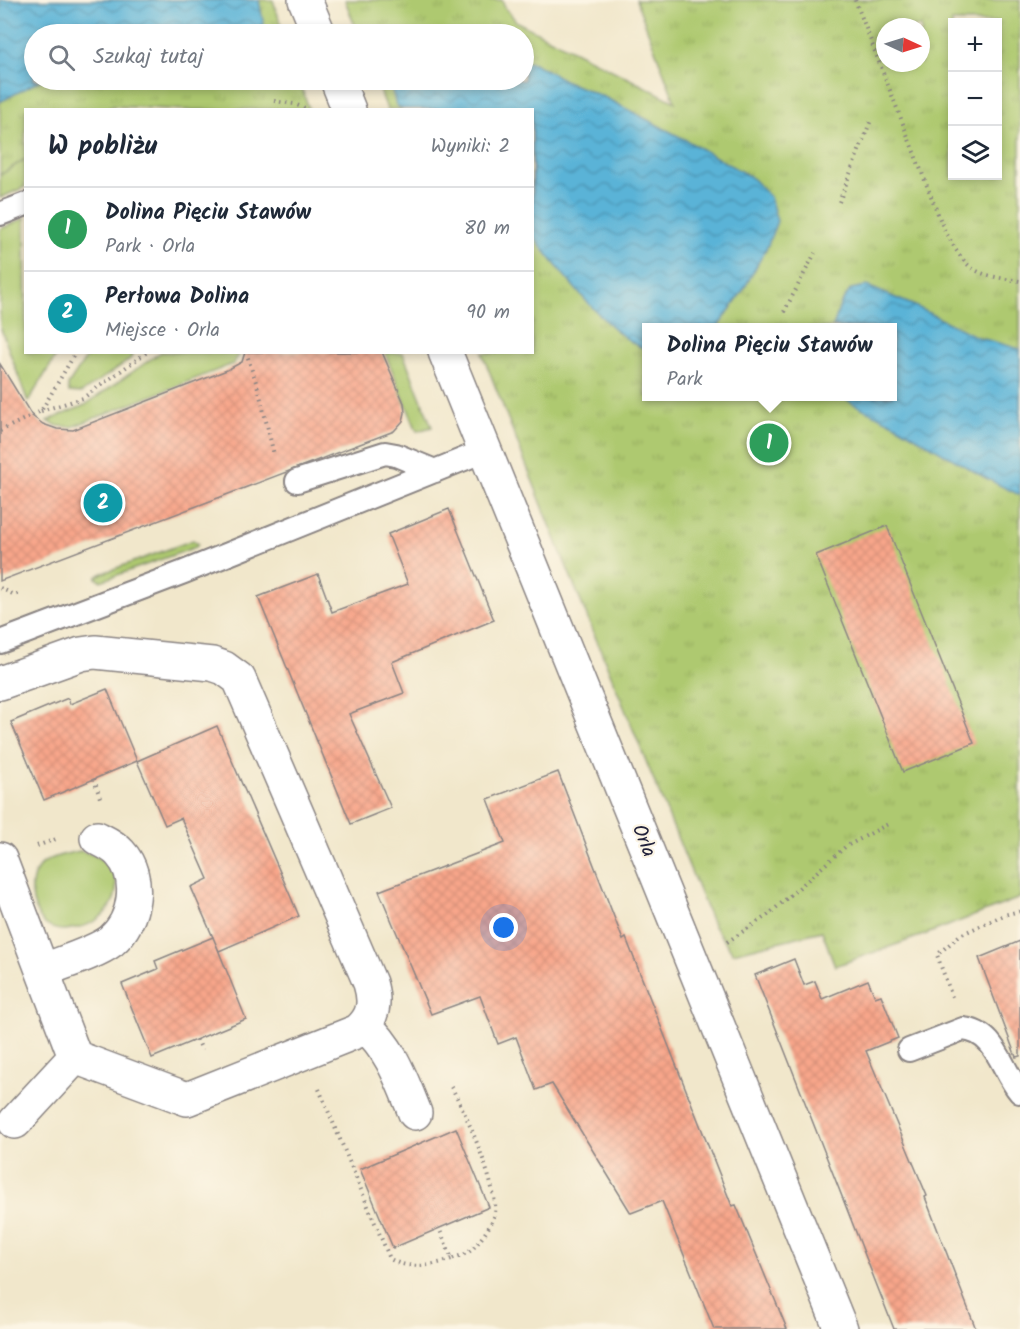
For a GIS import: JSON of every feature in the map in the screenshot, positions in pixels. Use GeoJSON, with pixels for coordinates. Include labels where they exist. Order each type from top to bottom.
{"type":"FeatureCollection","features":[{"type":"Feature","properties":{"kind":"street"},"geometry":{"type":"LineString","coordinates":[[305,0],[315,24]]}},
{"type":"Feature","properties":{"kind":"street"},"geometry":{"type":"LineString","coordinates":[[341,90],[348,108]]}},
{"type":"Feature","properties":{"kind":"street","name":"Orla"},"geometry":{"type":"LineString","coordinates":[[446,354],[841,1329]]}},
{"type":"Feature","properties":{"kind":"street"},"geometry":{"type":"LineString","coordinates":[[0,683],[81,654],[95,652],[212,664],[234,673],[239,679],[370,983],[374,997],[371,1017],[358,1030],[186,1099],[75,1057],[44,970],[0,859]]}},
{"type":"Feature","properties":{"kind":"street"},"geometry":{"type":"LineString","coordinates":[[44,970],[110,942],[122,930],[129,916],[134,900],[133,883],[128,868],[122,854],[112,845],[97,838]]}},
{"type":"Feature","properties":{"kind":"street"},"geometry":{"type":"LineString","coordinates":[[364,1025],[388,1052],[415,1113]]}},
{"type":"Feature","properties":{"kind":"street"},"geometry":{"type":"LineString","coordinates":[[15,1122],[75,1057]]}},
{"type":"Feature","properties":{"kind":"lane"},"geometry":{"type":"LineString","coordinates":[[0,214],[24,205]]}},
{"type":"Feature","properties":{"kind":"lane"},"geometry":{"type":"LineString","coordinates":[[0,642],[184,572],[484,451]]}},
{"type":"Feature","properties":{"kind":"lane"},"geometry":{"type":"LineString","coordinates":[[297,481],[385,453],[396,454],[435,471]]}},
{"type":"Feature","properties":{"kind":"lane"},"geometry":{"type":"LineString","coordinates":[[909,1050],[963,1029],[973,1030],[986,1036],[1011,1082],[1020,1092]]}},
{"type":"Feature","properties":{"kind":"path"},"geometry":{"type":"LineString","coordinates":[[855,0],[943,228],[958,255],[972,270],[993,277],[1020,281]]}},
{"type":"Feature","properties":{"kind":"path"},"geometry":{"type":"LineString","coordinates":[[274,101],[303,108]]}},
{"type":"Feature","properties":{"kind":"path"},"geometry":{"type":"LineString","coordinates":[[838,202],[871,120]]}},
{"type":"Feature","properties":{"kind":"path"},"geometry":{"type":"LineString","coordinates":[[784,312],[815,253]]}},
{"type":"Feature","properties":{"kind":"path"},"geometry":{"type":"LineString","coordinates":[[41,411],[75,354]]}},
{"type":"Feature","properties":{"kind":"path"},"geometry":{"type":"LineString","coordinates":[[0,431],[41,411],[83,398],[144,354]]}},
{"type":"Feature","properties":{"kind":"path"},"geometry":{"type":"LineString","coordinates":[[247,354],[259,391],[274,458]]}},
{"type":"Feature","properties":{"kind":"path"},"geometry":{"type":"LineString","coordinates":[[0,588],[15,596],[26,591]]}},
{"type":"Feature","properties":{"kind":"path"},"geometry":{"type":"LineString","coordinates":[[693,964],[768,915],[844,847],[888,825]]}},
{"type":"Feature","properties":{"kind":"path"},"geometry":{"type":"LineString","coordinates":[[0,859],[61,838],[80,836],[97,838]]}},
{"type":"Feature","properties":{"kind":"path"},"geometry":{"type":"LineString","coordinates":[[963,1029],[937,955],[960,935],[1004,915],[1020,911]]}},
{"type":"Feature","properties":{"kind":"path"},"geometry":{"type":"LineString","coordinates":[[303,1052],[390,1259],[401,1265],[417,1266],[439,1263],[470,1251],[482,1237],[495,1214],[495,1192],[448,1082]]}},
{"type":"Feature","properties":{"kind":"path"},"geometry":{"type":"LineString","coordinates":[[439,1228],[452,1258]]}},
{"type":"Feature","properties":{"kind":"green space"},"geometry":{"type":"Polygon","coordinates":[[[0,0],[273,0],[281,24],[24,24],[24,90],[302,90],[309,108],[112,106],[109,108],[24,108],[24,160],[0,175],[0,0]]]}},
{"type":"Feature","properties":{"kind":"green space"},"geometry":{"type":"Polygon","coordinates":[[[345,0],[502,0],[506,9],[521,24],[354,24],[345,0]]]}},
{"type":"Feature","properties":{"kind":"green space"},"geometry":{"type":"Polygon","coordinates":[[[636,0],[1020,0],[1020,898],[835,966],[822,931],[733,953],[713,925],[482,354],[534,354],[534,108],[387,108],[380,90],[534,90],[534,31],[675,102],[636,0]]]}},
{"type":"Feature","properties":{"kind":"green space"},"geometry":{"type":"Polygon","coordinates":[[[24,160],[24,187],[0,198],[0,175],[24,160]]]}},
{"type":"Feature","properties":{"kind":"green space"},"geometry":{"type":"Polygon","coordinates":[[[24,218],[24,354],[57,354],[28,402],[0,326],[0,229],[24,218]]]}},
{"type":"Feature","properties":{"kind":"green space"},"geometry":{"type":"Polygon","coordinates":[[[88,354],[132,354],[125,363],[81,393],[69,392],[68,385],[88,354]]]}},
{"type":"Feature","properties":{"kind":"green space"},"geometry":{"type":"Polygon","coordinates":[[[158,354],[239,354],[233,364],[72,427],[58,426],[47,421],[85,405],[158,354]]]}},
{"type":"Feature","properties":{"kind":"green space"},"geometry":{"type":"Polygon","coordinates":[[[385,354],[403,354],[432,427],[417,431],[385,354]]]}},
{"type":"Feature","properties":{"kind":"green space"},"geometry":{"type":"Polygon","coordinates":[[[193,540],[198,544],[196,547],[101,581],[96,578],[103,573],[193,540]]]}},
{"type":"Feature","properties":{"kind":"green space"},"geometry":{"type":"Polygon","coordinates":[[[80,851],[97,857],[109,866],[115,878],[116,891],[112,904],[103,915],[89,924],[68,930],[54,929],[40,918],[33,902],[34,875],[45,862],[80,851]]]}},
{"type":"Feature","properties":{"kind":"water"},"geometry":{"type":"Polygon","coordinates":[[[0,0],[259,0],[264,24],[24,24],[24,89],[0,102],[0,0]]]}},
{"type":"Feature","properties":{"kind":"water"},"geometry":{"type":"Polygon","coordinates":[[[534,63],[568,82],[606,98],[751,177],[770,197],[777,221],[768,245],[744,289],[721,323],[642,323],[642,347],[617,331],[585,300],[534,237],[534,108],[400,108],[396,105],[392,90],[534,90],[534,63]]]}},
{"type":"Feature","properties":{"kind":"water"},"geometry":{"type":"Polygon","coordinates":[[[867,286],[915,306],[977,337],[1020,349],[1020,495],[849,401],[897,401],[897,323],[834,323],[840,305],[851,289],[867,286]]]}},
{"type":"Feature","properties":{"kind":"building"},"geometry":{"type":"Polygon","coordinates":[[[244,354],[383,354],[404,403],[403,421],[394,431],[0,581],[0,364],[32,416],[43,424],[57,429],[73,430],[227,370],[242,362],[244,354]]]}},
{"type":"Feature","properties":{"kind":"building"},"geometry":{"type":"Polygon","coordinates":[[[449,509],[494,620],[392,662],[404,693],[349,714],[391,808],[351,824],[258,597],[318,574],[332,612],[408,584],[388,534],[449,509]]]}},
{"type":"Feature","properties":{"kind":"building"},"geometry":{"type":"Polygon","coordinates":[[[887,526],[974,743],[903,772],[816,555],[887,526]]]}},
{"type":"Feature","properties":{"kind":"building"},"geometry":{"type":"Polygon","coordinates":[[[107,689],[137,761],[44,800],[11,722],[68,698],[70,704],[107,689]]]}},
{"type":"Feature","properties":{"kind":"building"},"geometry":{"type":"Polygon","coordinates":[[[217,726],[299,916],[219,951],[191,887],[208,879],[181,818],[165,825],[137,761],[217,726]]]}},
{"type":"Feature","properties":{"kind":"building"},"geometry":{"type":"Polygon","coordinates":[[[558,772],[623,940],[626,938],[732,1206],[736,1205],[787,1329],[714,1329],[662,1201],[631,1213],[552,1084],[536,1090],[516,1037],[498,1044],[480,996],[431,1014],[379,891],[505,843],[488,799],[558,772]]]}},
{"type":"Feature","properties":{"kind":"building"},"geometry":{"type":"Polygon","coordinates":[[[213,937],[246,1019],[152,1058],[122,984],[158,969],[155,961],[213,937]]]}},
{"type":"Feature","properties":{"kind":"building"},"geometry":{"type":"Polygon","coordinates":[[[1020,941],[1020,1056],[1016,1057],[979,958],[1020,941]]]}},
{"type":"Feature","properties":{"kind":"building"},"geometry":{"type":"Polygon","coordinates":[[[794,959],[804,985],[815,981],[822,999],[868,980],[875,997],[881,995],[898,1038],[866,1051],[927,1196],[925,1197],[976,1329],[894,1329],[755,975],[794,959]]]}},
{"type":"Feature","properties":{"kind":"building"},"geometry":{"type":"Polygon","coordinates":[[[456,1128],[489,1207],[393,1248],[360,1169],[456,1128]]]}},
{"type":"Feature","properties":{"kind":"place","name":"Dolina Pięciu Stawów"},"geometry":{"type":"Point","coordinates":[769,443]}},
{"type":"Feature","properties":{"kind":"place","name":"Perłowa Dolina"},"geometry":{"type":"Point","coordinates":[103,503]}}]}
